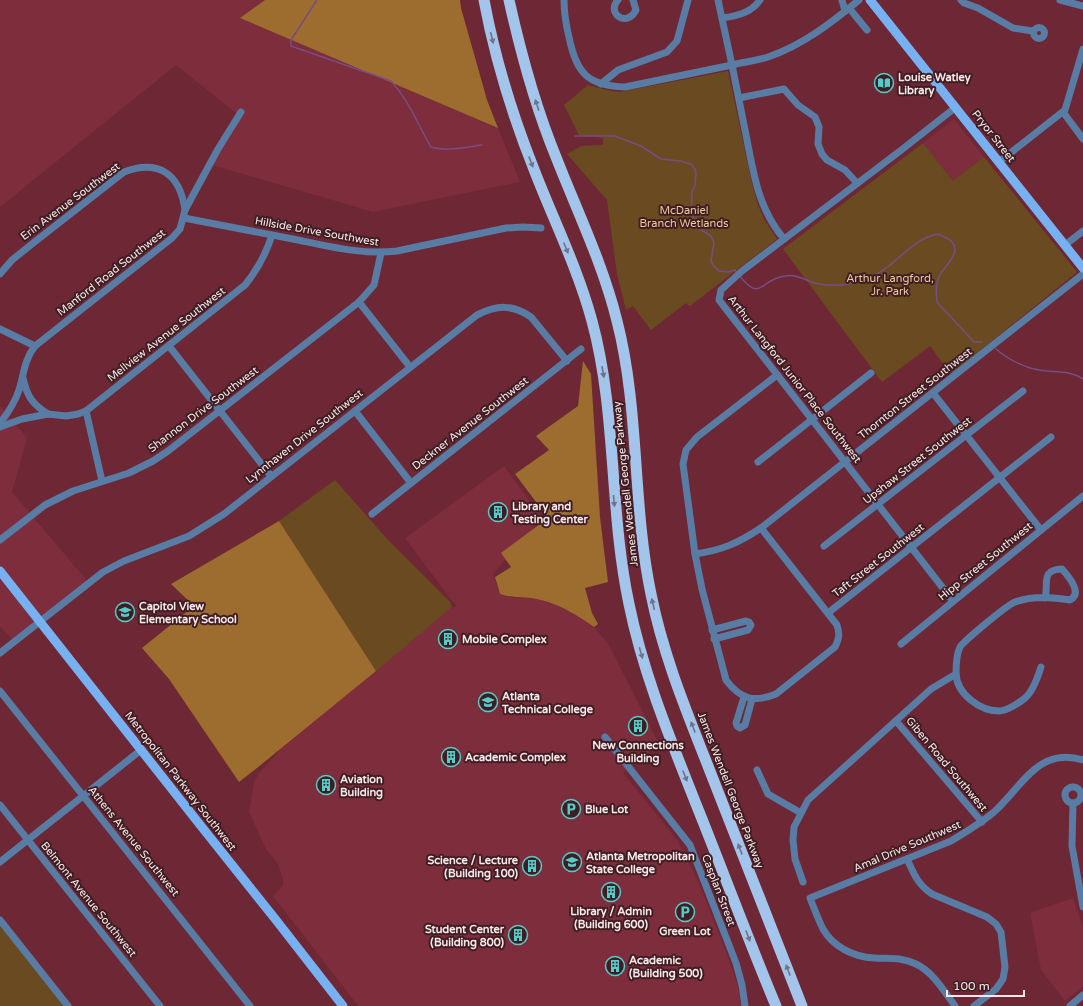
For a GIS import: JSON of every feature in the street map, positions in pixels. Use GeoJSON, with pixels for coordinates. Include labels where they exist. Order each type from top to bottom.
{"type":"FeatureCollection","features":[{"type":"Feature","properties":{"kind":"highway","name":"James Wendell George Parkway"},"geometry":{"type":"LineString","coordinates":[[483,0],[498,64],[516,121],[535,174],[576,275],[588,308],[595,335],[604,377],[621,566],[640,650],[660,711],[776,1006]]}},
{"type":"Feature","properties":{"kind":"highway","name":"James Wendell George Parkway"},"geometry":{"type":"LineString","coordinates":[[509,0],[519,44],[541,119],[596,255],[608,289],[618,326],[624,352],[629,390],[644,556],[651,594],[664,648],[689,717],[802,1006]]}},
{"type":"Feature","properties":{"kind":"main road","name":"Pryor Street"},"geometry":{"type":"LineString","coordinates":[[870,0],[1083,268]]}},
{"type":"Feature","properties":{"kind":"main road","name":"Metropolitan Parkway Southwest"},"geometry":{"type":"LineString","coordinates":[[0,571],[343,1006]]}},
{"type":"Feature","properties":{"kind":"street"},"geometry":{"type":"LineString","coordinates":[[564,0],[567,30],[573,55],[582,72],[589,78],[611,87],[625,87],[767,57],[799,43],[828,26],[859,0]]}},
{"type":"Feature","properties":{"kind":"street"},"geometry":{"type":"LineString","coordinates":[[618,0],[615,3],[615,12],[617,16],[625,19],[634,14],[636,10],[633,0]]}},
{"type":"Feature","properties":{"kind":"street"},"geometry":{"type":"LineString","coordinates":[[601,84],[618,70],[667,52],[677,41],[688,0]]}},
{"type":"Feature","properties":{"kind":"street"},"geometry":{"type":"LineString","coordinates":[[718,0],[761,199],[769,218],[784,239]]}},
{"type":"Feature","properties":{"kind":"street"},"geometry":{"type":"LineString","coordinates":[[722,18],[739,16],[746,13],[760,0]]}},
{"type":"Feature","properties":{"kind":"street"},"geometry":{"type":"LineString","coordinates":[[842,0],[847,10],[867,30]]}},
{"type":"Feature","properties":{"kind":"street"},"geometry":{"type":"LineString","coordinates":[[961,0],[964,3],[978,8],[1013,28],[1033,31]]}},
{"type":"Feature","properties":{"kind":"street"},"geometry":{"type":"LineString","coordinates":[[1060,0],[1083,6]]}},
{"type":"Feature","properties":{"kind":"street"},"geometry":{"type":"LineString","coordinates":[[999,162],[1065,110],[1083,48]]}},
{"type":"Feature","properties":{"kind":"street"},"geometry":{"type":"LineString","coordinates":[[738,98],[784,89],[798,105],[815,117],[819,127],[818,144],[822,154],[827,160],[846,170],[857,183]]}},
{"type":"Feature","properties":{"kind":"street","name":"Arthur Langford Junior Place Southwest"},"geometry":{"type":"LineString","coordinates":[[953,601],[719,300],[721,290],[742,271],[956,107]]}},
{"type":"Feature","properties":{"kind":"street","name":"Manford Road Southwest"},"geometry":{"type":"LineString","coordinates":[[0,423],[14,403],[27,359],[35,346],[172,238],[180,229],[185,214],[218,149],[242,112]]}},
{"type":"Feature","properties":{"kind":"street"},"geometry":{"type":"LineString","coordinates":[[1063,112],[1083,139]]}},
{"type":"Feature","properties":{"kind":"street","name":"Erin Avenue Southwest"},"geometry":{"type":"LineString","coordinates":[[0,274],[12,260],[37,240],[124,172],[135,168],[146,167],[158,169],[175,180],[184,197],[185,214]]}},
{"type":"Feature","properties":{"kind":"street","name":"Hillside Drive Southwest"},"geometry":{"type":"LineString","coordinates":[[185,214],[272,235],[365,252],[381,253],[506,228],[541,228]]}},
{"type":"Feature","properties":{"kind":"street"},"geometry":{"type":"LineString","coordinates":[[1065,245],[1083,231]]}},
{"type":"Feature","properties":{"kind":"street","name":"Mellview Avenue Southwest"},"geometry":{"type":"LineString","coordinates":[[0,427],[22,419],[48,414],[66,416],[86,411],[245,285],[260,266],[266,254],[272,235]]}},
{"type":"Feature","properties":{"kind":"street","name":"Shannon Drive Southwest"},"geometry":{"type":"LineString","coordinates":[[0,540],[45,505],[73,491],[129,473],[153,461],[220,411],[359,302],[374,285],[381,253]]}},
{"type":"Feature","properties":{"kind":"street","name":"Thornton Street Southwest"},"geometry":{"type":"LineString","coordinates":[[695,554],[712,552],[729,547],[761,528],[1083,274]]}},
{"type":"Feature","properties":{"kind":"street"},"geometry":{"type":"LineString","coordinates":[[359,302],[410,367]]}},
{"type":"Feature","properties":{"kind":"street","name":"Lynnhaven Drive Southwest"},"geometry":{"type":"LineString","coordinates":[[0,653],[103,572],[124,561],[194,532],[224,514],[410,367],[477,315],[488,309],[500,307],[517,309],[531,317],[567,361]]}},
{"type":"Feature","properties":{"kind":"street"},"geometry":{"type":"LineString","coordinates":[[0,329],[35,346]]}},
{"type":"Feature","properties":{"kind":"street"},"geometry":{"type":"LineString","coordinates":[[169,346],[272,476]]}},
{"type":"Feature","properties":{"kind":"street","name":"Deckner Avenue Southwest"},"geometry":{"type":"LineString","coordinates":[[372,514],[581,349]]}},
{"type":"Feature","properties":{"kind":"street"},"geometry":{"type":"LineString","coordinates":[[758,462],[871,373]]}},
{"type":"Feature","properties":{"kind":"street"},"geometry":{"type":"LineString","coordinates":[[761,528],[837,625],[839,640],[835,647],[776,694],[766,699],[752,699],[744,697],[733,690],[726,680],[714,639],[695,554],[683,464],[686,450],[697,437],[777,375]]}},
{"type":"Feature","properties":{"kind":"street"},"geometry":{"type":"LineString","coordinates":[[22,376],[25,389],[30,400],[48,414]]}},
{"type":"Feature","properties":{"kind":"street","name":"Upshaw Street Southwest"},"geometry":{"type":"LineString","coordinates":[[824,546],[1023,391]]}},
{"type":"Feature","properties":{"kind":"street"},"geometry":{"type":"LineString","coordinates":[[933,393],[1041,530]]}},
{"type":"Feature","properties":{"kind":"street"},"geometry":{"type":"LineString","coordinates":[[86,411],[102,481]]}},
{"type":"Feature","properties":{"kind":"street"},"geometry":{"type":"LineString","coordinates":[[355,411],[411,483]]}},
{"type":"Feature","properties":{"kind":"street","name":"Taft Street Southwest"},"geometry":{"type":"LineString","coordinates":[[828,613],[1051,437]]}},
{"type":"Feature","properties":{"kind":"street","name":"Hipp Street Southwest"},"geometry":{"type":"LineString","coordinates":[[901,644],[1083,496]]}},
{"type":"Feature","properties":{"kind":"street"},"geometry":{"type":"LineString","coordinates":[[1041,667],[1034,686],[1028,695],[1016,705],[1000,712],[981,708],[968,698],[956,681],[955,664],[960,647],[972,635],[1014,603],[1030,598],[1070,600],[1077,595],[1075,586],[1062,569],[1053,569],[1049,572],[1046,580],[1045,598]]}},
{"type":"Feature","properties":{"kind":"street"},"geometry":{"type":"LineString","coordinates":[[712,630],[746,621],[751,625],[748,630],[714,639]]}},
{"type":"Feature","properties":{"kind":"street"},"geometry":{"type":"LineString","coordinates":[[803,882],[795,859],[793,840],[794,827],[808,800],[932,689],[956,674]]}},
{"type":"Feature","properties":{"kind":"street","name":"Athens Avenue Southwest"},"geometry":{"type":"LineString","coordinates":[[0,691],[250,1006]]}},
{"type":"Feature","properties":{"kind":"street"},"geometry":{"type":"LineString","coordinates":[[744,697],[736,723],[740,728],[745,725],[752,699]]}},
{"type":"Feature","properties":{"kind":"street","name":"Giben Road Southwest"},"geometry":{"type":"LineString","coordinates":[[896,721],[982,822]]}},
{"type":"Feature","properties":{"kind":"street","name":"Casplan Street"},"geometry":{"type":"LineString","coordinates":[[605,737],[690,845],[736,963],[742,985],[745,1006]]}},
{"type":"Feature","properties":{"kind":"street"},"geometry":{"type":"LineString","coordinates":[[0,862],[141,750]]}},
{"type":"Feature","properties":{"kind":"street","name":"Amal Drive Southwest"},"geometry":{"type":"LineString","coordinates":[[955,1006],[932,976],[917,964],[898,958],[861,957],[838,946],[823,929],[810,898],[951,841],[982,822],[1006,801],[1032,770],[1040,764],[1060,757],[1073,757],[1083,760]]}},
{"type":"Feature","properties":{"kind":"street"},"geometry":{"type":"LineString","coordinates":[[757,770],[768,794],[801,813]]}},
{"type":"Feature","properties":{"kind":"street"},"geometry":{"type":"LineString","coordinates":[[1073,803],[1072,846],[1079,866],[1083,907]]}},
{"type":"Feature","properties":{"kind":"street","name":"Belmont Avenue Southwest"},"geometry":{"type":"LineString","coordinates":[[0,805],[160,1006]]}},
{"type":"Feature","properties":{"kind":"street"},"geometry":{"type":"LineString","coordinates":[[907,859],[916,879],[925,890],[988,917],[996,924],[1001,932],[1005,966],[1003,979],[996,989],[974,1006]]}},
{"type":"Feature","properties":{"kind":"street"},"geometry":{"type":"LineString","coordinates":[[0,920],[68,1006]]}},
{"type":"Feature","properties":{"kind":"street"},"geometry":{"type":"LineString","coordinates":[[1070,1006],[1083,996]]}},
{"type":"Feature","properties":{"kind":"shaded area"},"geometry":{"type":"Polygon","coordinates":[[[0,0],[265,0],[241,18],[498,128],[520,182],[373,212],[212,165],[241,117],[176,65],[0,207],[0,0]]]}},
{"type":"Feature","properties":{"kind":"shaded area"},"geometry":{"type":"Polygon","coordinates":[[[265,0],[460,0],[487,100],[498,128],[240,18],[265,0]]]}},
{"type":"Feature","properties":{"kind":"shaded area"},"geometry":{"type":"Polygon","coordinates":[[[954,119],[984,157],[953,181],[923,143],[954,119]]]}},
{"type":"Feature","properties":{"kind":"shaded area"},"geometry":{"type":"Polygon","coordinates":[[[583,361],[591,374],[600,517],[608,582],[585,588],[592,613],[598,624],[594,627],[569,611],[548,602],[500,594],[495,577],[511,567],[501,553],[548,518],[515,474],[549,450],[536,436],[578,406],[583,361]]]}},
{"type":"Feature","properties":{"kind":"shaded area"},"geometry":{"type":"Polygon","coordinates":[[[0,406],[27,438],[12,492],[89,583],[15,643],[0,626],[0,406]]]}},
{"type":"Feature","properties":{"kind":"shaded area"},"geometry":{"type":"Polygon","coordinates":[[[504,466],[542,518],[493,574],[500,594],[510,597],[540,599],[569,610],[594,627],[609,645],[659,744],[623,773],[678,841],[699,883],[727,954],[738,986],[741,1006],[358,1006],[273,896],[283,885],[283,879],[278,864],[266,849],[249,812],[254,782],[259,773],[281,749],[451,608],[456,606],[405,538],[504,466]]]}},
{"type":"Feature","properties":{"kind":"shaded area"},"geometry":{"type":"Polygon","coordinates":[[[279,521],[376,671],[239,782],[169,679],[142,648],[194,606],[171,584],[279,521]]]}},
{"type":"Feature","properties":{"kind":"shaded area"},"geometry":{"type":"Polygon","coordinates":[[[1073,898],[1083,926],[1083,987],[1065,1001],[1041,970],[1030,913],[1073,898]]]}},
{"type":"Feature","properties":{"kind":"green space","name":"McDaniel Branch Wetlands"},"geometry":{"type":"Polygon","coordinates":[[[728,71],[758,205],[764,219],[777,239],[690,306],[686,303],[651,330],[633,306],[626,310],[617,274],[607,200],[567,154],[581,146],[603,145],[603,138],[579,135],[564,105],[588,85],[620,92],[728,71]]]}},
{"type":"Feature","properties":{"kind":"green space","name":"Arthur Langford, Jr. Park"},"geometry":{"type":"Polygon","coordinates":[[[923,143],[953,181],[984,157],[1077,272],[951,374],[930,346],[882,382],[783,249],[923,143]]]}},
{"type":"Feature","properties":{"kind":"green space"},"geometry":{"type":"Polygon","coordinates":[[[335,480],[389,541],[450,602],[452,607],[376,671],[279,521],[335,480]]]}},
{"type":"Feature","properties":{"kind":"green space"},"geometry":{"type":"Polygon","coordinates":[[[0,917],[70,1006],[0,1006],[0,917]]]}},
{"type":"Feature","properties":{"kind":"waterway"},"geometry":{"type":"LineString","coordinates":[[317,0],[291,40],[291,46],[391,81],[409,105],[431,147],[450,149],[482,145]]}},
{"type":"Feature","properties":{"kind":"waterway"},"geometry":{"type":"LineString","coordinates":[[575,136],[615,136],[641,146],[661,159],[691,164],[696,173],[695,185],[692,192],[691,212],[700,229],[711,236],[714,243],[711,261],[719,271],[728,272],[735,270],[737,273]]}},
{"type":"Feature","properties":{"kind":"waterway"},"geometry":{"type":"LineString","coordinates":[[739,275],[752,288],[757,289],[761,288],[770,281],[785,276],[797,277],[821,284],[840,285],[854,283],[876,275],[918,242],[938,234],[951,241],[955,251],[938,280],[936,289],[937,302],[974,342],[982,342]]}},
{"type":"Feature","properties":{"kind":"waterway"},"geometry":{"type":"LineString","coordinates":[[996,349],[1007,357],[1027,367],[1070,373],[1083,379]]}},
{"type":"Feature","properties":{"kind":"place","name":"Louise Watley Library"},"geometry":{"type":"Point","coordinates":[884,83]}},
{"type":"Feature","properties":{"kind":"place","name":"Library and Testing Center"},"geometry":{"type":"Point","coordinates":[498,512]}},
{"type":"Feature","properties":{"kind":"place","name":"Capitol View Elementary School"},"geometry":{"type":"Point","coordinates":[125,612]}},
{"type":"Feature","properties":{"kind":"place","name":"Mobile Complex"},"geometry":{"type":"Point","coordinates":[448,639]}},
{"type":"Feature","properties":{"kind":"place","name":"Atlanta Technical College"},"geometry":{"type":"Point","coordinates":[488,702]}},
{"type":"Feature","properties":{"kind":"place","name":"New Connections Building"},"geometry":{"type":"Point","coordinates":[638,726]}},
{"type":"Feature","properties":{"kind":"place","name":"Academic Complex"},"geometry":{"type":"Point","coordinates":[451,757]}},
{"type":"Feature","properties":{"kind":"place","name":"Aviation Building"},"geometry":{"type":"Point","coordinates":[326,785]}},
{"type":"Feature","properties":{"kind":"place","name":"Blue Lot"},"geometry":{"type":"Point","coordinates":[571,809]}},
{"type":"Feature","properties":{"kind":"place","name":"Atlanta Metropolitan State College"},"geometry":{"type":"Point","coordinates":[572,862]}},
{"type":"Feature","properties":{"kind":"place","name":"Science / Lecture (Building 100)"},"geometry":{"type":"Point","coordinates":[532,866]}},
{"type":"Feature","properties":{"kind":"place","name":"Library / Admin (Building 600)"},"geometry":{"type":"Point","coordinates":[611,892]}},
{"type":"Feature","properties":{"kind":"place","name":"Green Lot"},"geometry":{"type":"Point","coordinates":[685,912]}},
{"type":"Feature","properties":{"kind":"place","name":"Student Center (Building 800)"},"geometry":{"type":"Point","coordinates":[518,935]}},
{"type":"Feature","properties":{"kind":"place","name":"Academic (Building 500)"},"geometry":{"type":"Point","coordinates":[615,966]}}]}
